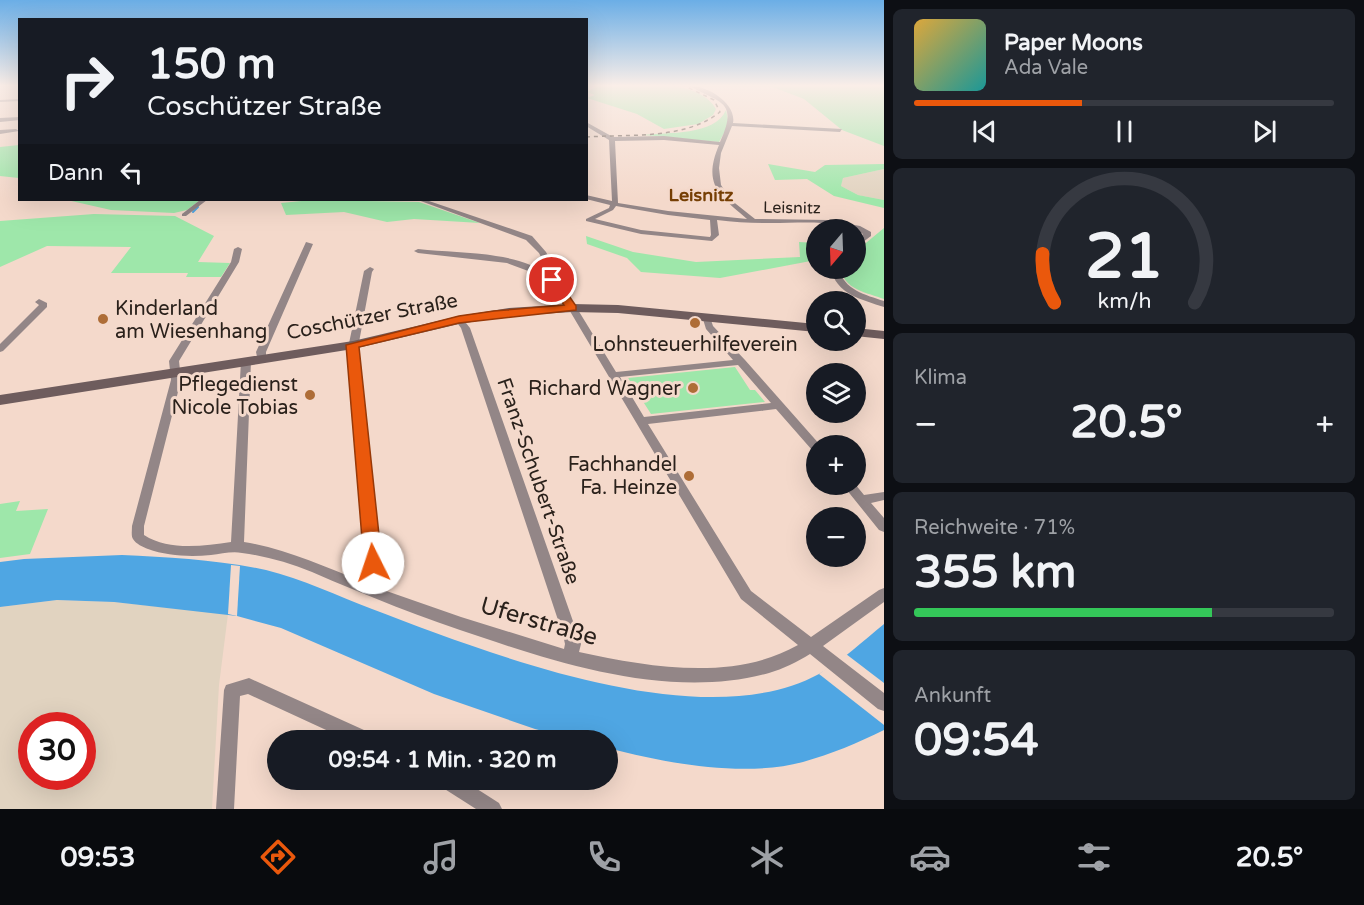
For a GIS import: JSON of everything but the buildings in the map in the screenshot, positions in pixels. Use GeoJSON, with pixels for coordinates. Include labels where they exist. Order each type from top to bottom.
{"type":"FeatureCollection","features":[{"type":"Feature","properties":{"kind":"street"},"geometry":{"type":"LineString","coordinates":[[588,124],[612,139],[664,138],[721,144]]}},
{"type":"Feature","properties":{"kind":"street"},"geometry":{"type":"LineString","coordinates":[[732,124],[840,129]]}},
{"type":"Feature","properties":{"kind":"street","name":"Leisnitz"},"geometry":{"type":"LineString","coordinates":[[732,124],[718,152],[717,184],[730,204],[753,221],[806,223]]}},
{"type":"Feature","properties":{"kind":"street"},"geometry":{"type":"LineString","coordinates":[[0,132],[16,131]]}},
{"type":"Feature","properties":{"kind":"street"},"geometry":{"type":"LineString","coordinates":[[588,133],[601,132]]}},
{"type":"Feature","properties":{"kind":"street"},"geometry":{"type":"LineString","coordinates":[[612,139],[614,205]]}},
{"type":"Feature","properties":{"kind":"street"},"geometry":{"type":"LineString","coordinates":[[588,198],[614,205],[753,221]]}},
{"type":"Feature","properties":{"kind":"street"},"geometry":{"type":"LineString","coordinates":[[184,215],[203,201]]}},
{"type":"Feature","properties":{"kind":"street"},"geometry":{"type":"LineString","coordinates":[[424,201],[529,238],[542,252],[558,285],[746,595],[884,703]]}},
{"type":"Feature","properties":{"kind":"street"},"geometry":{"type":"LineString","coordinates":[[614,205],[588,220],[641,232],[712,239],[715,235],[713,217]]}},
{"type":"Feature","properties":{"kind":"street"},"geometry":{"type":"LineString","coordinates":[[261,359],[261,352],[309,244]]}},
{"type":"Feature","properties":{"kind":"street"},"geometry":{"type":"LineString","coordinates":[[175,372],[174,362],[235,262],[238,249]]}},
{"type":"Feature","properties":{"kind":"street"},"geometry":{"type":"LineString","coordinates":[[418,251],[484,255],[510,261],[541,272],[558,285]]}},
{"type":"Feature","properties":{"kind":"street"},"geometry":{"type":"LineString","coordinates":[[367,590],[374,568],[352,345],[370,268]]}},
{"type":"Feature","properties":{"kind":"street"},"geometry":{"type":"LineString","coordinates":[[837,279],[840,284],[857,294],[884,304]]}},
{"type":"Feature","properties":{"kind":"street"},"geometry":{"type":"LineString","coordinates":[[0,349],[44,305],[39,302]]}},
{"type":"Feature","properties":{"kind":"street","name":"Coschützer Straße"},"geometry":{"type":"LineString","coordinates":[[4,398],[352,345],[494,314],[572,308],[706,316],[806,327]]}},
{"type":"Feature","properties":{"kind":"street"},"geometry":{"type":"LineString","coordinates":[[706,316],[710,327],[806,436]]}},
{"type":"Feature","properties":{"kind":"street","name":"Franz-Schubert-Straße"},"geometry":{"type":"LineString","coordinates":[[459,320],[465,328],[573,644],[570,657]]}},
{"type":"Feature","properties":{"kind":"street"},"geometry":{"type":"LineString","coordinates":[[866,333],[884,335]]}},
{"type":"Feature","properties":{"kind":"street"},"geometry":{"type":"LineString","coordinates":[[237,547],[246,361]]}},
{"type":"Feature","properties":{"kind":"street"},"geometry":{"type":"LineString","coordinates":[[614,375],[742,362]]}},
{"type":"Feature","properties":{"kind":"street","name":"Uferstraße"},"geometry":{"type":"LineString","coordinates":[[175,372],[168,413],[138,526],[138,537],[146,544],[210,550],[237,547],[280,555],[367,590],[476,628],[570,657],[622,668],[688,675],[770,666],[853,618],[884,594]]}},
{"type":"Feature","properties":{"kind":"street"},"geometry":{"type":"LineString","coordinates":[[642,421],[779,405]]}},
{"type":"Feature","properties":{"kind":"street"},"geometry":{"type":"LineString","coordinates":[[857,495],[884,527]]}},
{"type":"Feature","properties":{"kind":"street"},"geometry":{"type":"LineString","coordinates":[[861,500],[884,496]]}},
{"type":"Feature","properties":{"kind":"street"},"geometry":{"type":"LineString","coordinates":[[225,809],[232,690],[249,686],[345,730]]}},
{"type":"Feature","properties":{"kind":"street"},"geometry":{"type":"LineString","coordinates":[[463,790],[494,809]]}},
{"type":"Feature","properties":{"kind":"shaded area"},"geometry":{"type":"Polygon","coordinates":[[[884,169],[884,200],[858,195],[841,186],[843,178],[884,169]]]}},
{"type":"Feature","properties":{"kind":"shaded area"},"geometry":{"type":"Polygon","coordinates":[[[57,600],[114,602],[228,614],[219,685],[212,809],[0,809],[0,607],[57,600]]]}},
{"type":"Feature","properties":{"kind":"green space"},"geometry":{"type":"Polygon","coordinates":[[[655,124],[698,124],[698,124],[664,129],[655,124]]]}},
{"type":"Feature","properties":{"kind":"green space"},"geometry":{"type":"Polygon","coordinates":[[[712,124],[729,124],[719,142],[643,135],[677,133],[701,129],[712,124]]]}},
{"type":"Feature","properties":{"kind":"green space"},"geometry":{"type":"Polygon","coordinates":[[[834,124],[884,124],[884,146],[842,130],[834,124]]]}},
{"type":"Feature","properties":{"kind":"green space"},"geometry":{"type":"Polygon","coordinates":[[[18,145],[18,178],[0,176],[0,147],[18,145]]]}},
{"type":"Feature","properties":{"kind":"green space"},"geometry":{"type":"Polygon","coordinates":[[[768,164],[815,172],[825,165],[884,164],[884,169],[843,178],[841,186],[858,195],[884,200],[884,208],[834,196],[807,179],[775,180],[768,164]]]}},
{"type":"Feature","properties":{"kind":"green space"},"geometry":{"type":"Polygon","coordinates":[[[71,201],[199,201],[187,210],[174,213],[111,210],[71,201]]]}},
{"type":"Feature","properties":{"kind":"green space"},"geometry":{"type":"Polygon","coordinates":[[[302,201],[419,202],[480,223],[414,219],[387,222],[344,212],[286,215],[281,203],[302,201]]]}},
{"type":"Feature","properties":{"kind":"green space"},"geometry":{"type":"Polygon","coordinates":[[[94,214],[175,216],[214,236],[198,262],[230,263],[221,277],[186,277],[188,273],[111,273],[131,247],[47,246],[0,267],[0,221],[94,214]]]}},
{"type":"Feature","properties":{"kind":"green space"},"geometry":{"type":"Polygon","coordinates":[[[884,228],[884,299],[851,286],[845,279],[866,279],[866,243],[884,228]]]}},
{"type":"Feature","properties":{"kind":"green space"},"geometry":{"type":"Polygon","coordinates":[[[586,236],[633,252],[696,262],[800,257],[799,242],[806,242],[806,262],[720,278],[641,272],[627,258],[587,244],[586,236]]]}},
{"type":"Feature","properties":{"kind":"green space"},"geometry":{"type":"Polygon","coordinates":[[[735,367],[750,390],[755,390],[765,402],[651,414],[628,378],[735,367]]]}},
{"type":"Feature","properties":{"kind":"green space"},"geometry":{"type":"Polygon","coordinates":[[[20,501],[16,511],[48,509],[30,554],[0,558],[0,504],[20,501]]]}},
{"type":"Feature","properties":{"kind":"water"},"geometry":{"type":"Polygon","coordinates":[[[122,555],[212,561],[266,570],[474,647],[534,666],[595,682],[657,693],[716,697],[771,691],[828,669],[884,624],[884,730],[824,755],[780,767],[730,769],[654,759],[618,750],[618,730],[535,729],[434,694],[281,628],[237,616],[114,602],[57,600],[0,607],[0,562],[122,555]]]}},
{"type":"Feature","properties":{"kind":"pier"},"geometry":{"type":"Polygon","coordinates":[[[231,565],[240,566],[237,616],[228,614],[231,565]]]}},
{"type":"Feature","properties":{"kind":"pier"},"geometry":{"type":"Polygon","coordinates":[[[846,654],[884,683],[884,725],[819,674],[846,654]]]}},
{"type":"Feature","properties":{"kind":"waterway"},"geometry":{"type":"LineString","coordinates":[[193,212],[198,207]]}},
{"type":"Feature","properties":{"kind":"railway"},"geometry":{"type":"LineString","coordinates":[[588,137],[656,134],[699,124]]}},
{"type":"Feature","properties":{"kind":"place","name":"Kinderland am Wiesenhang"},"geometry":{"type":"Point","coordinates":[103,319]}},
{"type":"Feature","properties":{"kind":"place","name":"Lohnsteuerhilfeverein"},"geometry":{"type":"Point","coordinates":[695,323]}},
{"type":"Feature","properties":{"kind":"place","name":"Richard Wagner"},"geometry":{"type":"Point","coordinates":[693,388]}},
{"type":"Feature","properties":{"kind":"place","name":"Pflegedienst Nicole Tobias"},"geometry":{"type":"Point","coordinates":[310,395]}},
{"type":"Feature","properties":{"kind":"place","name":"Fachhandel Fa. Heinze"},"geometry":{"type":"Point","coordinates":[689,476]}},
{"type":"Feature","properties":{"kind":"district","name":"Leisnitz"},"geometry":{"type":"Point","coordinates":[701,195]}},
{"type":"Feature","properties":{"kind":"route"},"geometry":{"type":"LineString","coordinates":[[373,563],[352,345],[494,314],[572,308],[558,285],[552,280]]}}]}
